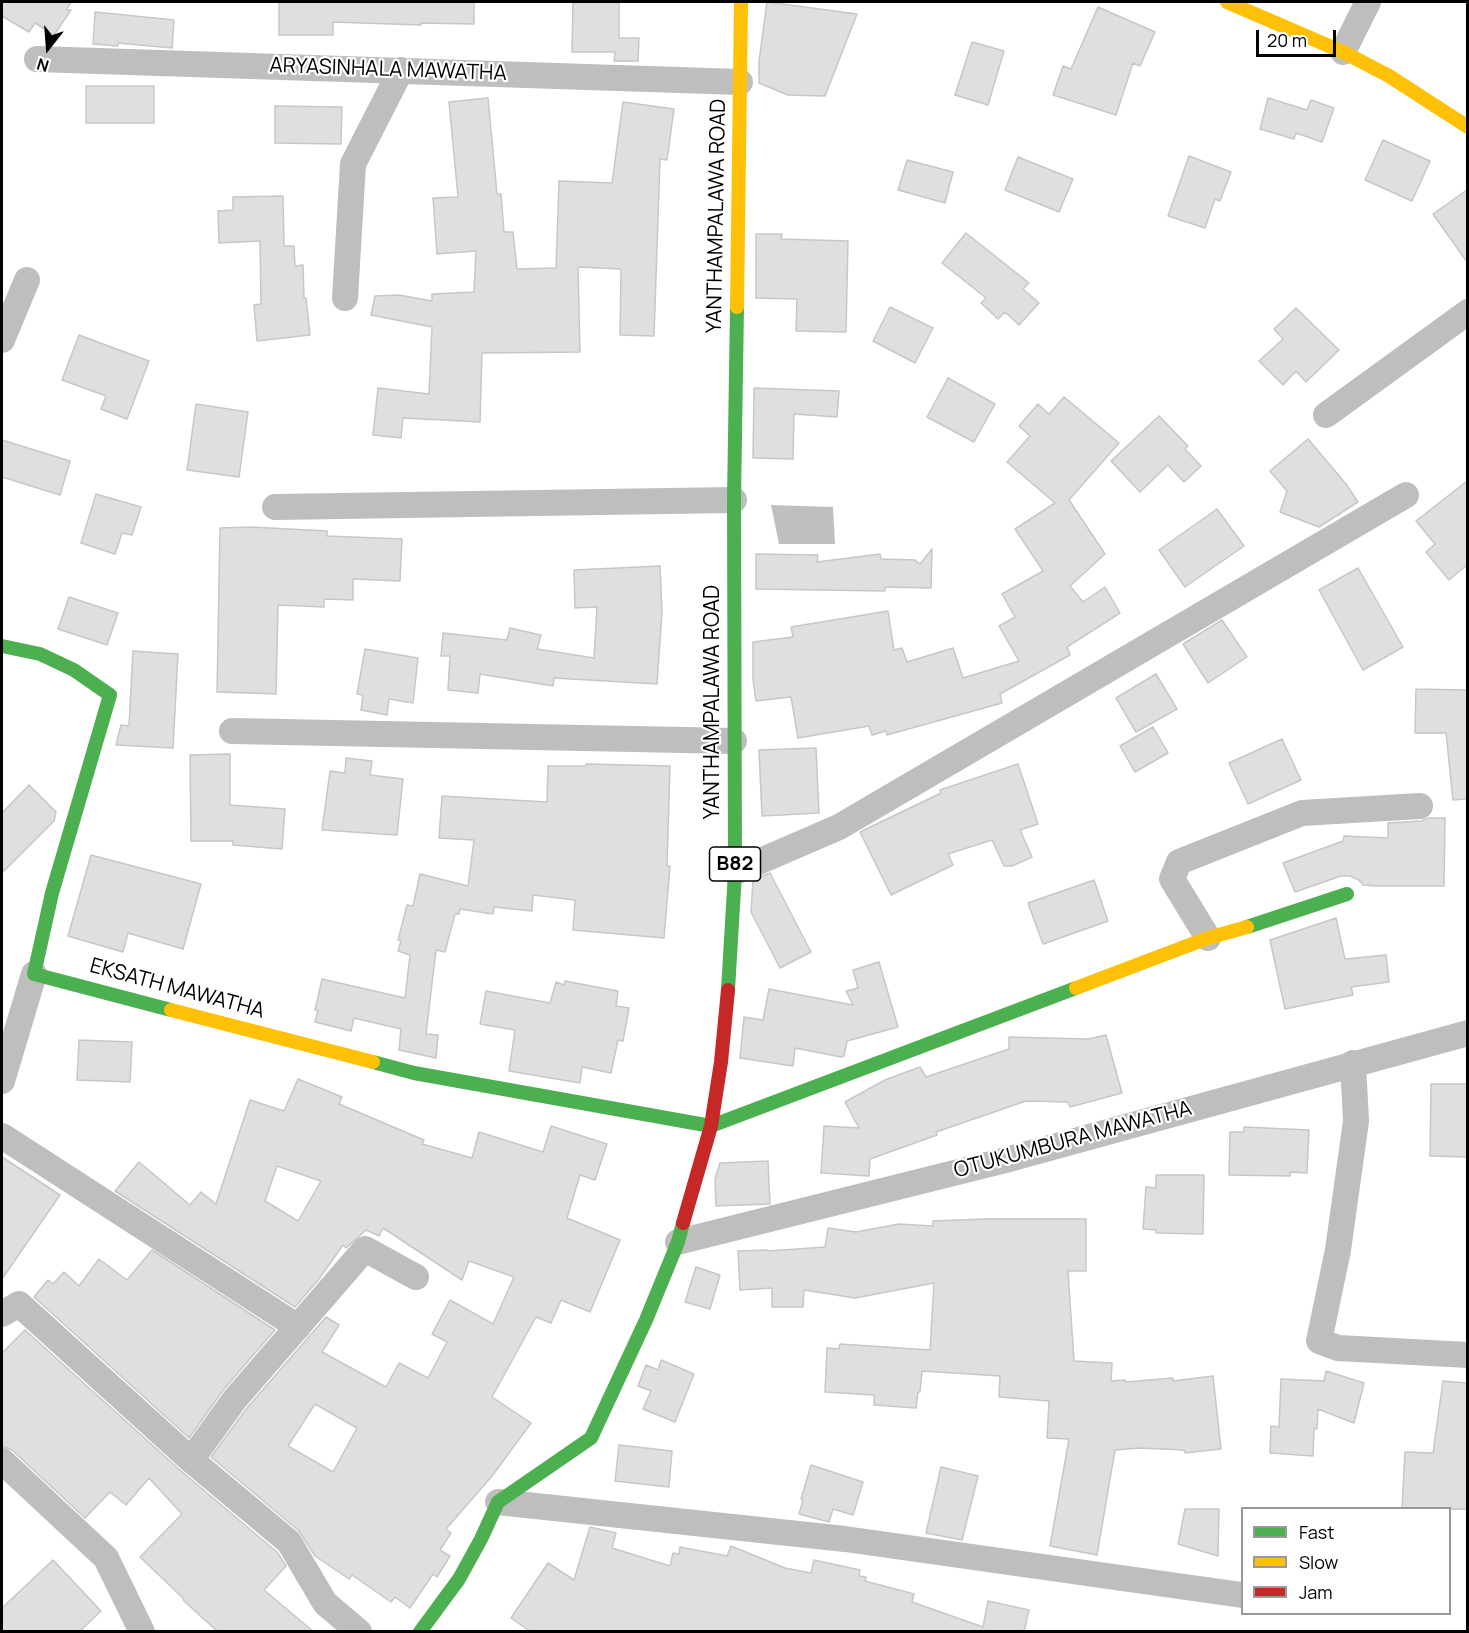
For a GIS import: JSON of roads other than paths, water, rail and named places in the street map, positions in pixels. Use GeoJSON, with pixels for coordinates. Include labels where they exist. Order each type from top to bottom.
{"type":"FeatureCollection","features":[{"type":"Feature","properties":{"kind":"street","name":"YANTHAMPALAWA ROAD"},"geometry":{"type":"LineString","coordinates":[[498,1502],[591,1438],[646,1320],[678,1242],[711,1126],[721,1062],[728,989],[735,872],[734,500],[741,2]]}},
{"type":"Feature","properties":{"kind":"street"},"geometry":{"type":"LineString","coordinates":[[1227,2],[1343,52],[1389,76],[1467,127]]}},
{"type":"Feature","properties":{"kind":"street"},"geometry":{"type":"LineString","coordinates":[[1343,52],[1368,2]]}},
{"type":"Feature","properties":{"kind":"street","name":"ARYASINHALA MAWATHA"},"geometry":{"type":"LineString","coordinates":[[37,59],[740,82]]}},
{"type":"Feature","properties":{"kind":"street"},"geometry":{"type":"LineString","coordinates":[[345,298],[353,164],[402,70]]}},
{"type":"Feature","properties":{"kind":"street"},"geometry":{"type":"LineString","coordinates":[[2,340],[27,280]]}},
{"type":"Feature","properties":{"kind":"street"},"geometry":{"type":"LineString","coordinates":[[1326,415],[1467,312]]}},
{"type":"Feature","properties":{"kind":"street"},"geometry":{"type":"LineString","coordinates":[[735,872],[839,826],[1406,495]]}},
{"type":"Feature","properties":{"kind":"street"},"geometry":{"type":"LineString","coordinates":[[275,507],[734,500]]}},
{"type":"Feature","properties":{"kind":"street"},"geometry":{"type":"LineString","coordinates":[[2,646],[40,654],[74,670],[110,695],[52,893],[34,974],[2,1081]]}},
{"type":"Feature","properties":{"kind":"street"},"geometry":{"type":"LineString","coordinates":[[232,731],[734,741]]}},
{"type":"Feature","properties":{"kind":"street"},"geometry":{"type":"LineString","coordinates":[[1209,938],[1172,879],[1179,862],[1302,813],[1420,806]]}},
{"type":"Feature","properties":{"kind":"street"},"geometry":{"type":"LineString","coordinates":[[711,1126],[1209,938],[1269,921],[1347,894]]}},
{"type":"Feature","properties":{"kind":"street","name":"EKSATH MAWATHA"},"geometry":{"type":"LineString","coordinates":[[34,974],[414,1073],[711,1126]]}},
{"type":"Feature","properties":{"kind":"street","name":"OTUKUMBURA MAWATHA"},"geometry":{"type":"LineString","coordinates":[[678,1242],[1002,1161],[1467,1033]]}},
{"type":"Feature","properties":{"kind":"street"},"geometry":{"type":"LineString","coordinates":[[1353,1063],[1356,1121],[1338,1250],[1319,1341],[1338,1348],[1467,1355]]}},
{"type":"Feature","properties":{"kind":"street"},"geometry":{"type":"LineString","coordinates":[[2,1136],[298,1327]]}},
{"type":"Feature","properties":{"kind":"street"},"geometry":{"type":"LineString","coordinates":[[191,1460],[235,1399],[365,1249],[416,1276]]}},
{"type":"Feature","properties":{"kind":"street"},"geometry":{"type":"LineString","coordinates":[[2,1314],[19,1304],[191,1460],[290,1542],[325,1603],[359,1632]]}},
{"type":"Feature","properties":{"kind":"street"},"geometry":{"type":"LineString","coordinates":[[2,1461],[106,1558],[142,1632]]}},
{"type":"Feature","properties":{"kind":"street"},"geometry":{"type":"LineString","coordinates":[[429,1629],[482,1539],[498,1502],[844,1539],[1241,1595]]}}]}
